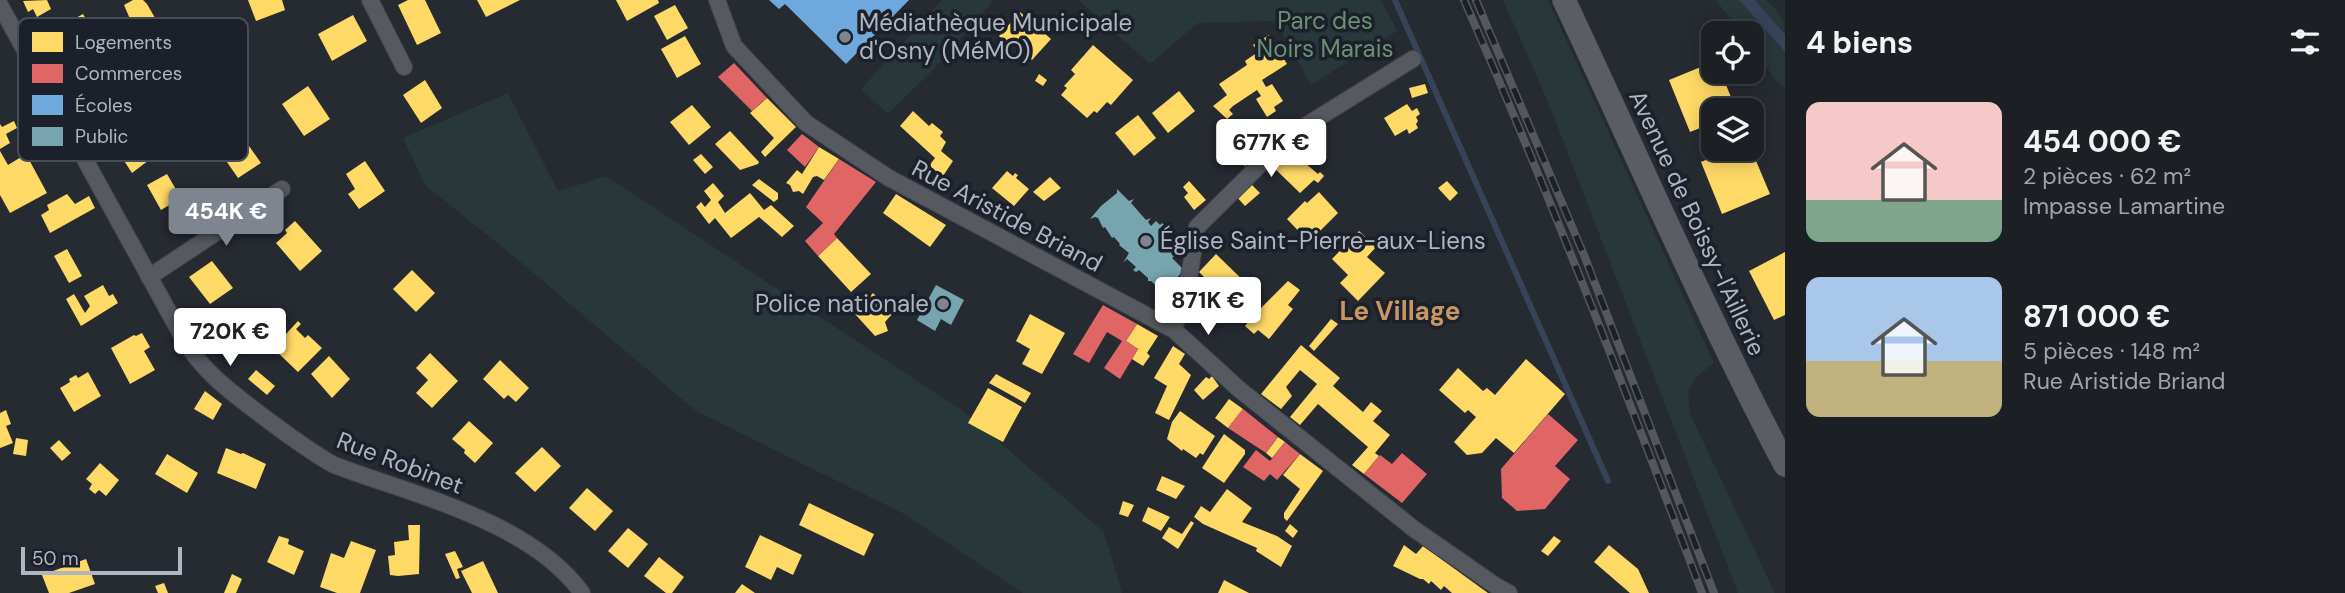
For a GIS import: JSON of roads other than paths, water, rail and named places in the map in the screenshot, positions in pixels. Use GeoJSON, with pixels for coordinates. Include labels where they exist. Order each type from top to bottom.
{"type":"FeatureCollection","features":[{"type":"Feature","properties":{"kind":"main road","name":"Avenue de Boissy-l'Aillerie"},"geometry":{"type":"LineString","coordinates":[[1564,0],[1677,247],[1785,466]]}},
{"type":"Feature","properties":{"kind":"street"},"geometry":{"type":"LineString","coordinates":[[370,0],[404,67]]}},
{"type":"Feature","properties":{"kind":"street","name":"Rue Aristide Briand"},"geometry":{"type":"LineString","coordinates":[[722,2],[734,46],[806,123],[889,178],[1174,330],[1240,390],[1415,529],[1509,593]]}},
{"type":"Feature","properties":{"kind":"street","name":"Rue Robinet"},"geometry":{"type":"LineString","coordinates":[[0,5],[18,38]]}},
{"type":"Feature","properties":{"kind":"street"},"geometry":{"type":"LineString","coordinates":[[1174,330],[1190,272],[1197,227],[1289,136],[1413,59]]}},
{"type":"Feature","properties":{"kind":"street","name":"Rue Robinet"},"geometry":{"type":"LineString","coordinates":[[85,161],[183,338],[201,365],[221,385],[312,453],[344,469],[480,518],[523,541],[573,581],[582,593]]}},
{"type":"Feature","properties":{"kind":"street"},"geometry":{"type":"LineString","coordinates":[[149,277],[282,189]]}},
{"type":"Feature","properties":{"kind":"water"},"geometry":{"type":"Polygon","coordinates":[[[1739,0],[1755,0],[1785,34],[1785,52],[1764,28],[1764,21],[1758,21],[1739,0]]]}},
{"type":"Feature","properties":{"kind":"waterway"},"geometry":{"type":"LineString","coordinates":[[1395,0],[1608,481]]}},
{"type":"Feature","properties":{"kind":"railway"},"geometry":{"type":"LineString","coordinates":[[1464,0],[1587,295],[1702,593]]}},
{"type":"Feature","properties":{"kind":"railway"},"geometry":{"type":"LineString","coordinates":[[1476,0],[1584,255],[1714,593]]}},
{"type":"Feature","properties":{"kind":"place","name":"Médiathèque Municipale d'Osny (MéMO)"},"geometry":{"type":"Point","coordinates":[845,37]}},
{"type":"Feature","properties":{"kind":"place","name":"Église Saint-Pierre-aux-Liens"},"geometry":{"type":"Point","coordinates":[1146,241]}},
{"type":"Feature","properties":{"kind":"place","name":"Police nationale"},"geometry":{"type":"Point","coordinates":[943,304]}},
{"type":"Feature","properties":{"kind":"district","name":"Le Village"},"geometry":{"type":"Point","coordinates":[1400,311]}},
{"type":"Feature","properties":{"kind":"park label","name":"Parc des Noirs Marais"},"geometry":{"type":"Point","coordinates":[1325,35]}}]}
